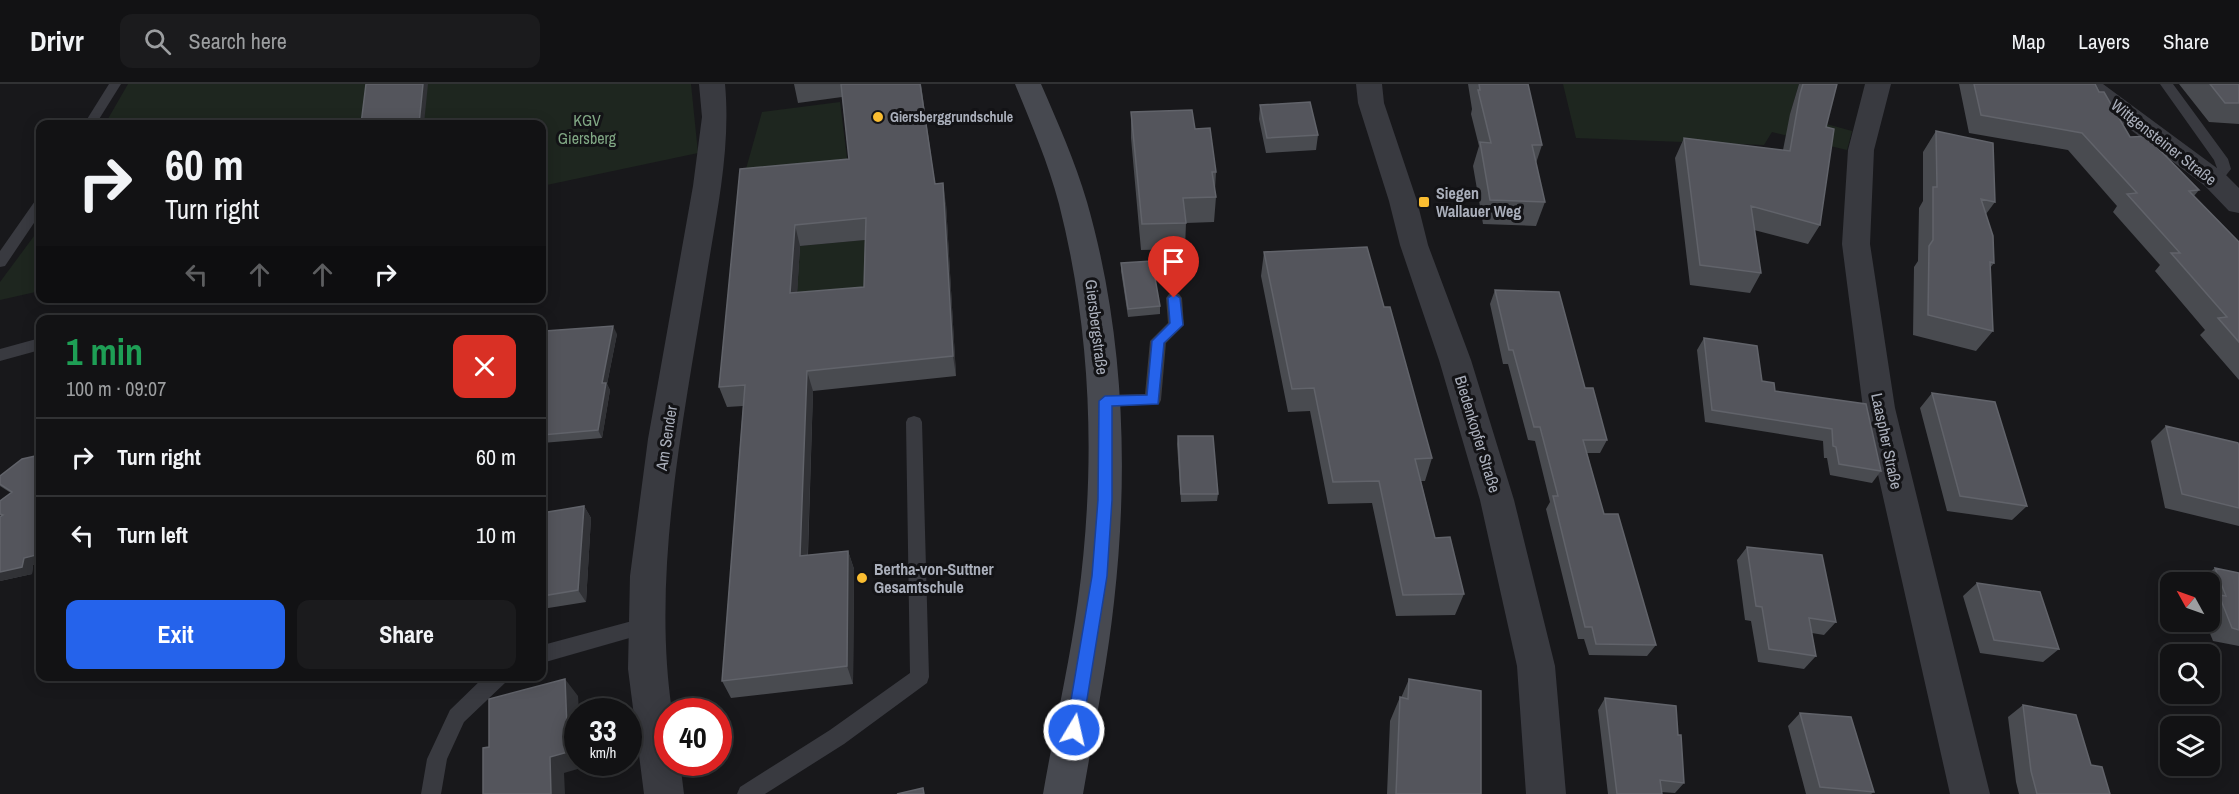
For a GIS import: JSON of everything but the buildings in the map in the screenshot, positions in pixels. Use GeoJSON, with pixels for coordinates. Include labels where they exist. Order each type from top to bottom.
{"type":"FeatureCollection","features":[{"type":"Feature","properties":{"kind":"street","name":"Am Sender"},"geometry":{"type":"LineString","coordinates":[[664,794],[647,669],[648,576],[662,462],[707,186],[715,117],[712,84]]}},
{"type":"Feature","properties":{"kind":"street","name":"Giersbergstraße"},"geometry":{"type":"LineString","coordinates":[[1028,84],[1045,120],[1074,203],[1097,309],[1105,401],[1105,500],[1099,576],[1063,794]]}},
{"type":"Feature","properties":{"kind":"street","name":"Biedenkopfer Straße"},"geometry":{"type":"LineString","coordinates":[[1369,84],[1371,103],[1403,201],[1414,245],[1455,360],[1497,500],[1536,666],[1546,794]]}},
{"type":"Feature","properties":{"kind":"street","name":"Laaspher Straße"},"geometry":{"type":"LineString","coordinates":[[1878,84],[1861,150],[1856,244],[1868,345],[1882,420],[1970,794]]}},
{"type":"Feature","properties":{"kind":"street","name":"Wittgensteiner Straße"},"geometry":{"type":"LineString","coordinates":[[2087,84],[2215,180],[2239,204]]}},
{"type":"Feature","properties":{"kind":"lane"},"geometry":{"type":"LineString","coordinates":[[92,120],[115,84]]}},
{"type":"Feature","properties":{"kind":"lane"},"geometry":{"type":"LineString","coordinates":[[2166,84],[2221,159],[2224,169],[2215,180]]}},
{"type":"Feature","properties":{"kind":"lane"},"geometry":{"type":"LineString","coordinates":[[0,262],[36,210]]}},
{"type":"Feature","properties":{"kind":"lane"},"geometry":{"type":"LineString","coordinates":[[1105,401],[1153,400],[1158,341],[1176,325],[1174,298]]}},
{"type":"Feature","properties":{"kind":"lane"},"geometry":{"type":"LineString","coordinates":[[0,356],[36,345]]}},
{"type":"Feature","properties":{"kind":"lane"},"geometry":{"type":"LineString","coordinates":[[747,794],[837,737],[920,677],[914,422]]}},
{"type":"Feature","properties":{"kind":"lane"},"geometry":{"type":"LineString","coordinates":[[546,653],[647,625]]}},
{"type":"Feature","properties":{"kind":"lane"},"geometry":{"type":"LineString","coordinates":[[431,794],[437,759],[458,716],[495,681]]}},
{"type":"Feature","properties":{"kind":"green space","name":"KGV Giersberg"},"geometry":{"type":"Polygon","coordinates":[[[128,84],[691,84],[698,153],[546,185],[546,120],[107,120],[128,84]]]}},
{"type":"Feature","properties":{"kind":"green space"},"geometry":{"type":"Polygon","coordinates":[[[1563,84],[1799,84],[1790,114],[1852,131],[1847,150],[1772,132],[1764,145],[1576,138],[1563,84]]]}},
{"type":"Feature","properties":{"kind":"green space"},"geometry":{"type":"Polygon","coordinates":[[[840,102],[848,166],[744,176],[762,112],[840,102]]]}},
{"type":"Feature","properties":{"kind":"green space"},"geometry":{"type":"Polygon","coordinates":[[[36,233],[36,292],[0,300],[0,282],[36,233]]]}},
{"type":"Feature","properties":{"kind":"green space"},"geometry":{"type":"Polygon","coordinates":[[[874,239],[899,294],[796,314],[800,246],[874,239]]]}},
{"type":"Feature","properties":{"kind":"place","name":"Giersberggrundschule"},"geometry":{"type":"Point","coordinates":[878,117]}},
{"type":"Feature","properties":{"kind":"place","name":"Siegen Wallauer Weg"},"geometry":{"type":"Point","coordinates":[1424,202]}},
{"type":"Feature","properties":{"kind":"place","name":"Bertha-von-Suttner Gesamtschule"},"geometry":{"type":"Point","coordinates":[862,578]}},
{"type":"Feature","properties":{"kind":"route"},"geometry":{"type":"LineString","coordinates":[[1074,730],[1099,576],[1105,500],[1105,401],[1153,400],[1158,341],[1176,325],[1174,298]]}}]}
